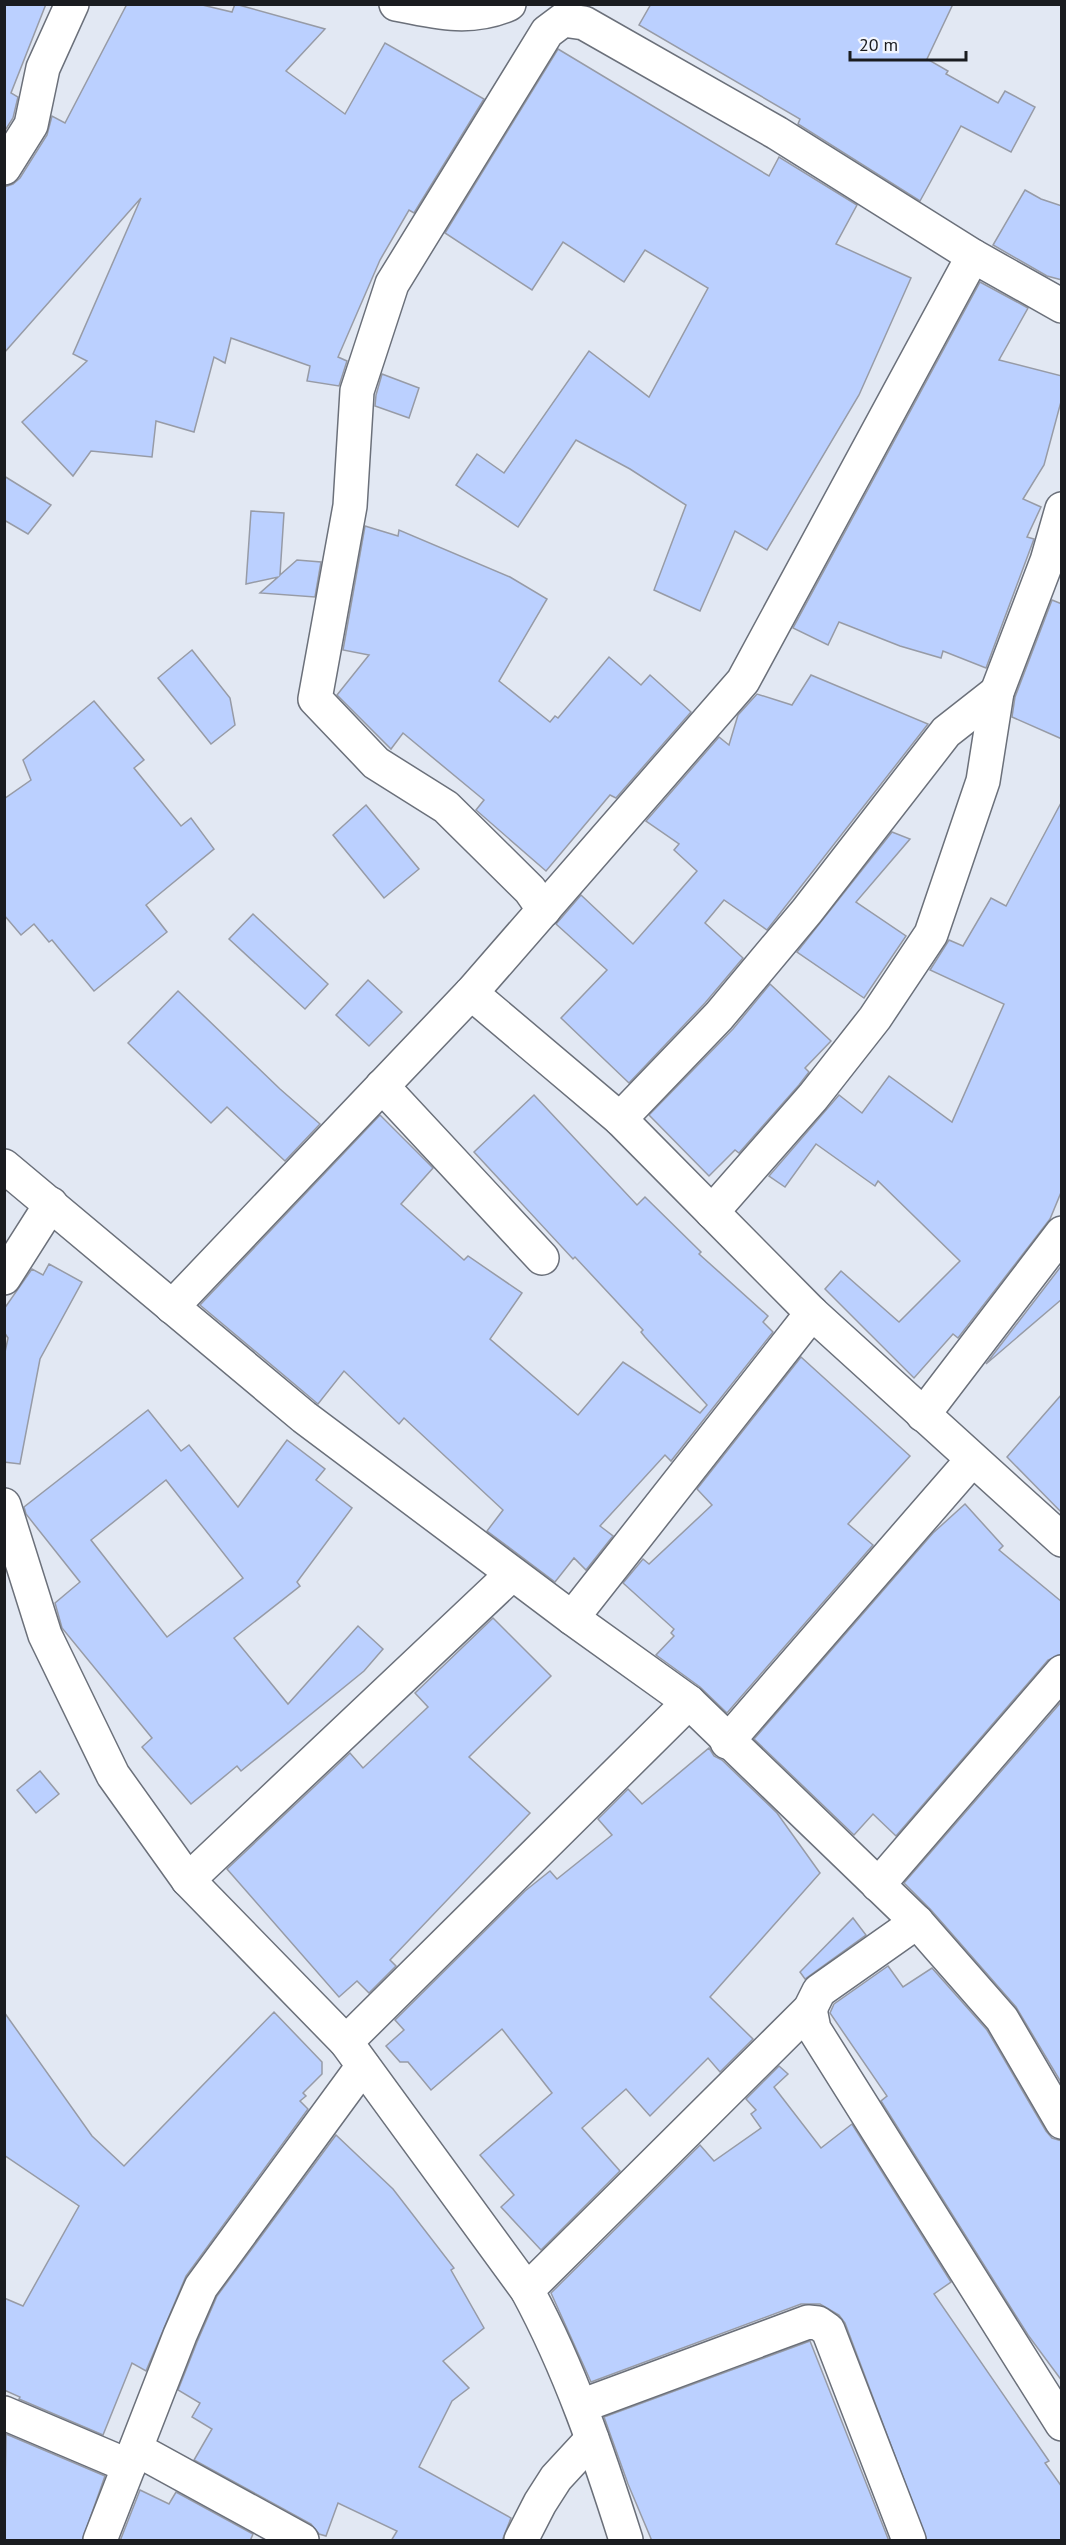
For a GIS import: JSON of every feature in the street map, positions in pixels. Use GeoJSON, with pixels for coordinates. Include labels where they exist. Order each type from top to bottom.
{"type":"FeatureCollection","features":[{"type":"Feature","properties":{"kind":"street"},"geometry":{"type":"LineString","coordinates":[[4,168],[31,125],[43,68],[72,4]]}},
{"type":"Feature","properties":{"kind":"street"},"geometry":{"type":"LineString","coordinates":[[396,4],[455,15],[480,14],[509,4]]}},
{"type":"Feature","properties":{"kind":"street"},"geometry":{"type":"LineString","coordinates":[[544,910],[530,890],[446,807],[376,763],[315,699],[350,506],[357,391],[392,284],[547,32],[563,20],[584,23],[777,133],[973,256],[1062,306]]}},
{"type":"Feature","properties":{"kind":"street"},"geometry":{"type":"LineString","coordinates":[[172,1307],[471,993],[743,681],[973,256]]}},
{"type":"Feature","properties":{"kind":"street"},"geometry":{"type":"LineString","coordinates":[[712,1212],[820,1088],[875,1018],[931,934],[983,781],[997,692],[1054,567],[1062,509]]}},
{"type":"Feature","properties":{"kind":"street"},"geometry":{"type":"LineString","coordinates":[[621,1119],[719,1016],[756,972],[807,911],[946,732],[997,692]]}},
{"type":"Feature","properties":{"kind":"street"},"geometry":{"type":"LineString","coordinates":[[471,993],[621,1119],[812,1313],[1062,1540]]}},
{"type":"Feature","properties":{"kind":"street"},"geometry":{"type":"LineString","coordinates":[[382,1086],[542,1258]]}},
{"type":"Feature","properties":{"kind":"street"},"geometry":{"type":"LineString","coordinates":[[4,1166],[303,1417],[512,1574],[689,1702],[727,1742],[917,1922],[1002,2019],[1062,2122]]}},
{"type":"Feature","properties":{"kind":"street"},"geometry":{"type":"LineString","coordinates":[[4,1278],[51,1204]]}},
{"type":"Feature","properties":{"kind":"street"},"geometry":{"type":"LineString","coordinates":[[923,1415],[1062,1233]]}},
{"type":"Feature","properties":{"kind":"street"},"geometry":{"type":"LineString","coordinates":[[572,1618],[812,1313]]}},
{"type":"Feature","properties":{"kind":"street"},"geometry":{"type":"LineString","coordinates":[[727,1742],[972,1460]]}},
{"type":"Feature","properties":{"kind":"street"},"geometry":{"type":"LineString","coordinates":[[4,1505],[45,1635],[113,1775],[188,1880],[354,2054],[527,2289],[546,2323],[581,2406],[626,2541]]}},
{"type":"Feature","properties":{"kind":"street"},"geometry":{"type":"LineString","coordinates":[[188,1880],[512,1574]]}},
{"type":"Feature","properties":{"kind":"street"},"geometry":{"type":"LineString","coordinates":[[878,1886],[1062,1672]]}},
{"type":"Feature","properties":{"kind":"street"},"geometry":{"type":"LineString","coordinates":[[100,2541],[201,2287],[354,2054],[689,1702]]}},
{"type":"Feature","properties":{"kind":"street"},"geometry":{"type":"LineString","coordinates":[[527,2289],[810,2009],[819,1991],[917,1922]]}},
{"type":"Feature","properties":{"kind":"street"},"geometry":{"type":"LineString","coordinates":[[810,2009],[814,2029],[1062,2424]]}},
{"type":"Feature","properties":{"kind":"street"},"geometry":{"type":"LineString","coordinates":[[581,2406],[808,2322],[818,2323],[828,2330],[909,2541]]}},
{"type":"Feature","properties":{"kind":"street"},"geometry":{"type":"LineString","coordinates":[[4,2413],[133,2457],[302,2541]]}},
{"type":"Feature","properties":{"kind":"street"},"geometry":{"type":"LineString","coordinates":[[521,2541],[540,2503],[556,2478],[591,2439]]}},
{"type":"Feature","properties":{"kind":"building"},"geometry":{"type":"Polygon","coordinates":[[[4,4],[46,4],[11,93],[18,97],[13,118],[4,132],[4,4]]]}},
{"type":"Feature","properties":{"kind":"building"},"geometry":{"type":"Polygon","coordinates":[[[127,4],[198,4],[232,12],[235,4],[325,29],[286,71],[345,114],[385,43],[484,99],[414,213],[409,210],[380,260],[338,357],[347,361],[339,386],[307,381],[310,366],[231,338],[225,363],[214,357],[194,432],[156,421],[152,457],[91,451],[73,476],[22,422],[87,361],[73,354],[141,198],[4,353],[4,187],[20,178],[47,135],[52,116],[65,123],[127,4]]]}},
{"type":"Feature","properties":{"kind":"building"},"geometry":{"type":"Polygon","coordinates":[[[651,4],[953,4],[927,59],[948,71],[946,74],[998,103],[1005,91],[1035,107],[1011,152],[961,126],[920,201],[798,124],[800,119],[639,25],[651,4]]]}},
{"type":"Feature","properties":{"kind":"building"},"geometry":{"type":"Polygon","coordinates":[[[558,49],[769,176],[779,157],[857,205],[836,244],[911,278],[859,395],[767,550],[735,531],[700,611],[654,590],[686,505],[630,469],[576,440],[518,527],[456,485],[477,454],[504,473],[589,351],[649,397],[708,288],[645,250],[624,282],[563,242],[532,290],[445,233],[558,49]]]}},
{"type":"Feature","properties":{"kind":"building"},"geometry":{"type":"Polygon","coordinates":[[[1025,190],[1041,199],[1062,206],[1062,280],[1047,276],[993,245],[1025,190]]]}},
{"type":"Feature","properties":{"kind":"building"},"geometry":{"type":"Polygon","coordinates":[[[980,282],[1028,308],[999,360],[1062,376],[1062,398],[1044,465],[1023,499],[1041,507],[1027,537],[1034,539],[986,668],[943,651],[941,658],[900,646],[839,622],[828,645],[793,628],[980,282]]]}},
{"type":"Feature","properties":{"kind":"building"},"geometry":{"type":"Polygon","coordinates":[[[382,374],[419,388],[409,418],[375,406],[382,374]]]}},
{"type":"Feature","properties":{"kind":"building"},"geometry":{"type":"Polygon","coordinates":[[[4,476],[51,505],[28,534],[4,520],[4,476]]]}},
{"type":"Feature","properties":{"kind":"building"},"geometry":{"type":"Polygon","coordinates":[[[251,511],[284,513],[280,575],[297,560],[321,562],[315,597],[260,593],[278,577],[246,584],[251,511]]]}},
{"type":"Feature","properties":{"kind":"building"},"geometry":{"type":"Polygon","coordinates":[[[365,526],[398,536],[399,530],[510,577],[547,599],[499,681],[550,722],[555,716],[558,718],[609,657],[641,685],[650,675],[691,712],[616,798],[610,795],[546,871],[476,810],[484,800],[403,733],[391,749],[337,695],[369,655],[343,650],[365,526]]]}},
{"type":"Feature","properties":{"kind":"building"},"geometry":{"type":"Polygon","coordinates":[[[1052,600],[1062,604],[1062,739],[1012,717],[1015,697],[1052,600]]]}},
{"type":"Feature","properties":{"kind":"building"},"geometry":{"type":"Polygon","coordinates":[[[192,650],[230,698],[235,725],[211,744],[158,678],[192,650]]]}},
{"type":"Feature","properties":{"kind":"building"},"geometry":{"type":"Polygon","coordinates":[[[811,675],[928,724],[767,930],[724,900],[705,923],[743,958],[705,1003],[629,1083],[561,1018],[607,970],[556,924],[581,895],[633,944],[697,871],[674,850],[679,844],[646,821],[719,737],[729,745],[738,715],[757,694],[792,705],[811,675]]]}},
{"type":"Feature","properties":{"kind":"building"},"geometry":{"type":"Polygon","coordinates":[[[94,701],[144,760],[134,768],[181,826],[191,818],[214,849],[146,905],[167,932],[94,991],[52,940],[49,942],[34,924],[21,935],[4,915],[4,799],[31,780],[23,760],[94,701]]]}},
{"type":"Feature","properties":{"kind":"building"},"geometry":{"type":"Polygon","coordinates":[[[1062,801],[1062,1190],[1050,1219],[958,1338],[953,1334],[914,1378],[825,1289],[841,1271],[899,1322],[960,1261],[878,1181],[875,1186],[816,1144],[785,1187],[769,1176],[839,1095],[862,1113],[889,1076],[952,1122],[1004,1004],[930,970],[949,940],[963,946],[991,898],[1006,906],[1062,801]]]}},
{"type":"Feature","properties":{"kind":"building"},"geometry":{"type":"Polygon","coordinates":[[[366,805],[419,869],[384,898],[333,835],[366,805]]]}},
{"type":"Feature","properties":{"kind":"building"},"geometry":{"type":"Polygon","coordinates":[[[892,832],[910,839],[856,902],[906,936],[864,998],[797,952],[892,832]]]}},
{"type":"Feature","properties":{"kind":"building"},"geometry":{"type":"Polygon","coordinates":[[[253,914],[328,984],[305,1009],[229,939],[253,914]]]}},
{"type":"Feature","properties":{"kind":"building"},"geometry":{"type":"Polygon","coordinates":[[[368,980],[402,1012],[369,1046],[336,1015],[368,980]]]}},
{"type":"Feature","properties":{"kind":"building"},"geometry":{"type":"Polygon","coordinates":[[[770,984],[831,1041],[805,1068],[809,1072],[799,1085],[739,1153],[735,1150],[709,1176],[649,1115],[733,1029],[770,984]]]}},
{"type":"Feature","properties":{"kind":"building"},"geometry":{"type":"Polygon","coordinates":[[[178,991],[320,1124],[285,1161],[227,1107],[211,1123],[128,1043],[178,991]]]}},
{"type":"Feature","properties":{"kind":"building"},"geometry":{"type":"Polygon","coordinates":[[[534,1095],[637,1205],[645,1197],[701,1252],[699,1254],[768,1316],[763,1322],[773,1332],[671,1461],[665,1455],[600,1526],[613,1536],[586,1570],[574,1558],[555,1582],[487,1531],[503,1510],[404,1418],[399,1424],[344,1371],[318,1404],[200,1305],[380,1115],[433,1168],[401,1204],[464,1260],[468,1256],[522,1293],[490,1339],[578,1415],[623,1362],[700,1413],[707,1405],[645,1337],[641,1332],[643,1330],[575,1257],[573,1259],[474,1152],[534,1095]]]}},
{"type":"Feature","properties":{"kind":"building"},"geometry":{"type":"Polygon","coordinates":[[[49,1264],[82,1282],[40,1359],[20,1464],[4,1462],[4,1357],[8,1338],[4,1332],[4,1309],[32,1269],[43,1275],[49,1264]]]}},
{"type":"Feature","properties":{"kind":"building"},"geometry":{"type":"Polygon","coordinates":[[[1062,1265],[1062,1299],[986,1364],[1062,1265]]]}},
{"type":"Feature","properties":{"kind":"building"},"geometry":{"type":"Polygon","coordinates":[[[801,1357],[910,1456],[848,1524],[873,1545],[727,1713],[700,1687],[656,1655],[674,1636],[671,1633],[674,1629],[623,1583],[643,1559],[649,1564],[712,1505],[697,1489],[801,1357]]]}},
{"type":"Feature","properties":{"kind":"building"},"geometry":{"type":"Polygon","coordinates":[[[1062,1394],[1062,1513],[1007,1457],[1062,1394]]]}},
{"type":"Feature","properties":{"kind":"building"},"geometry":{"type":"Polygon","coordinates":[[[148,1410],[181,1451],[189,1445],[238,1507],[287,1440],[325,1469],[316,1480],[352,1508],[297,1582],[300,1586],[234,1638],[288,1704],[358,1626],[383,1649],[364,1671],[241,1771],[237,1766],[191,1804],[142,1747],[152,1738],[62,1628],[55,1603],[80,1582],[26,1514],[24,1507],[148,1410]],[[166,1480],[91,1540],[167,1637],[243,1578],[166,1480]]]}},
{"type":"Feature","properties":{"kind":"building"},"geometry":{"type":"Polygon","coordinates":[[[965,1504],[1003,1546],[999,1550],[1062,1602],[1062,1654],[1048,1660],[896,1836],[873,1814],[854,1835],[754,1739],[933,1533],[965,1504]]]}},
{"type":"Feature","properties":{"kind":"building"},"geometry":{"type":"Polygon","coordinates":[[[493,1618],[551,1676],[469,1757],[530,1813],[390,1960],[396,1966],[369,1993],[357,1981],[339,1997],[227,1869],[350,1753],[363,1768],[428,1707],[415,1693],[493,1618]]]}},
{"type":"Feature","properties":{"kind":"building"},"geometry":{"type":"Polygon","coordinates":[[[1062,1701],[1062,2084],[1016,2007],[931,1910],[904,1883],[1062,1701]]]}},
{"type":"Feature","properties":{"kind":"building"},"geometry":{"type":"Polygon","coordinates":[[[709,1748],[714,1756],[722,1760],[777,1813],[820,1873],[710,1997],[753,2039],[720,2072],[708,2058],[650,2116],[626,2089],[582,2128],[620,2171],[541,2250],[501,2207],[514,2195],[480,2155],[552,2093],[502,2029],[431,2090],[408,2062],[400,2062],[386,2046],[404,2030],[395,2020],[525,1891],[550,1871],[557,1879],[612,1835],[598,1819],[628,1789],[642,1804],[709,1748]]]}},
{"type":"Feature","properties":{"kind":"building"},"geometry":{"type":"Polygon","coordinates":[[[40,1771],[59,1794],[36,1813],[17,1790],[40,1771]]]}},
{"type":"Feature","properties":{"kind":"building"},"geometry":{"type":"Polygon","coordinates":[[[853,1918],[866,1935],[805,1979],[800,1972],[853,1918]]]}},
{"type":"Feature","properties":{"kind":"building"},"geometry":{"type":"Polygon","coordinates":[[[888,1966],[903,1987],[932,1968],[987,2030],[1046,2131],[1052,2138],[1062,2141],[1062,2381],[1028,2335],[881,2101],[887,2096],[830,2013],[834,2004],[888,1966]]]}},
{"type":"Feature","properties":{"kind":"building"},"geometry":{"type":"Polygon","coordinates":[[[4,2012],[92,2136],[124,2166],[274,2012],[322,2062],[322,2074],[303,2093],[306,2096],[300,2101],[308,2109],[186,2276],[146,2371],[132,2363],[103,2435],[19,2399],[20,2397],[4,2390],[4,2298],[23,2306],[79,2206],[4,2155],[4,2012]]]}},
{"type":"Feature","properties":{"kind":"building"},"geometry":{"type":"Polygon","coordinates":[[[779,2066],[788,2074],[774,2087],[821,2148],[852,2124],[951,2282],[934,2294],[1049,2461],[1045,2463],[1062,2487],[1062,2541],[927,2541],[845,2323],[839,2315],[820,2304],[801,2304],[591,2382],[551,2293],[700,2145],[714,2161],[761,2128],[751,2114],[756,2110],[746,2099],[779,2066]]]}},
{"type":"Feature","properties":{"kind":"building"},"geometry":{"type":"Polygon","coordinates":[[[336,2135],[393,2189],[454,2268],[451,2270],[484,2328],[443,2361],[469,2388],[452,2401],[419,2467],[511,2518],[502,2541],[391,2541],[397,2531],[338,2503],[326,2536],[319,2534],[311,2524],[194,2460],[212,2429],[192,2417],[200,2403],[178,2390],[217,2296],[336,2135]]]}},
{"type":"Feature","properties":{"kind":"building"},"geometry":{"type":"Polygon","coordinates":[[[810,2341],[889,2541],[652,2541],[628,2484],[604,2417],[810,2341]]]}},
{"type":"Feature","properties":{"kind":"building"},"geometry":{"type":"Polygon","coordinates":[[[6,2434],[105,2476],[82,2541],[4,2541],[6,2434]]]}},
{"type":"Feature","properties":{"kind":"building"},"geometry":{"type":"Polygon","coordinates":[[[140,2490],[169,2504],[176,2492],[253,2534],[250,2541],[120,2541],[140,2490]]]}}]}
